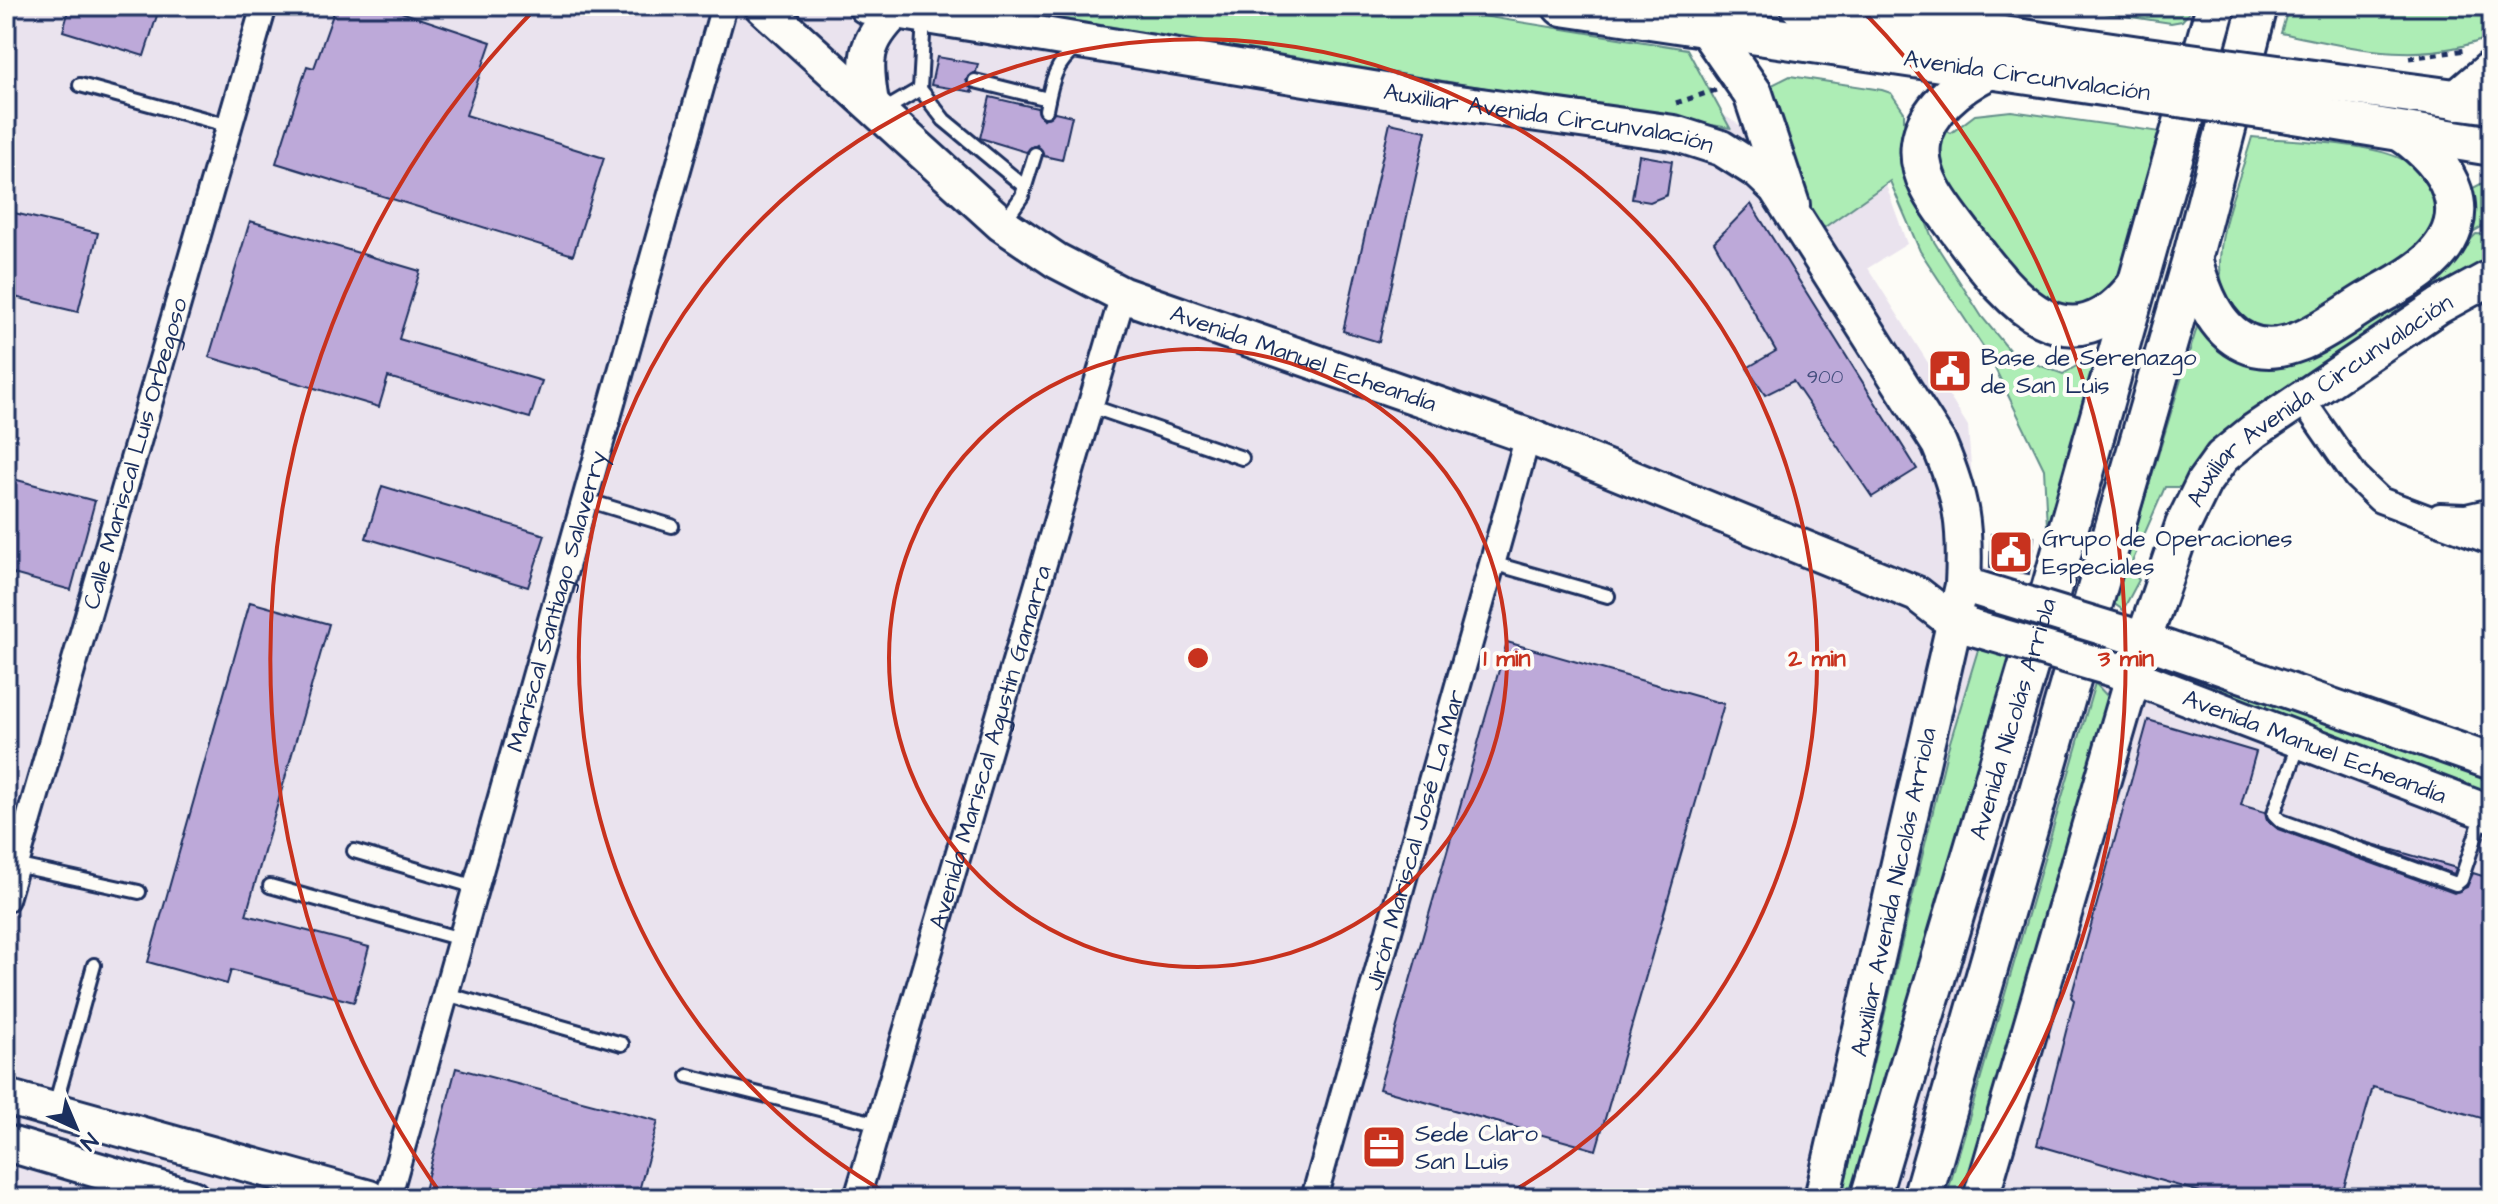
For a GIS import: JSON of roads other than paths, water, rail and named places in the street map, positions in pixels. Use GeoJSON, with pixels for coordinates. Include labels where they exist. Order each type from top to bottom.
{"type":"FeatureCollection","features":[{"type":"Feature","properties":{"kind":"main road","name":"Avenida Circunvalación"},"geometry":{"type":"LineString","coordinates":[[1562,6],[1988,70],[2138,74],[2297,96],[2475,102]]}},
{"type":"Feature","properties":{"kind":"main road","name":"Avenida Circunvalación"},"geometry":{"type":"LineString","coordinates":[[1800,6],[2033,41],[2138,74]]}},
{"type":"Feature","properties":{"kind":"main road"},"geometry":{"type":"LineString","coordinates":[[1999,6],[2033,41]]}},
{"type":"Feature","properties":{"kind":"main road","name":"Avenida Nicolás Arriola"},"geometry":{"type":"LineString","coordinates":[[1870,1198],[2045,608],[2216,6]]}},
{"type":"Feature","properties":{"kind":"main road","name":"Avenida Nicolás Arriola"},"geometry":{"type":"LineString","coordinates":[[1922,1198],[2192,259],[2258,6]]}},
{"type":"Feature","properties":{"kind":"main road"},"geometry":{"type":"LineString","coordinates":[[1708,29],[1745,80],[1759,108],[1790,205]]}},
{"type":"Feature","properties":{"kind":"main road"},"geometry":{"type":"LineString","coordinates":[[2475,102],[2482,59]]}},
{"type":"Feature","properties":{"kind":"main road"},"geometry":{"type":"LineString","coordinates":[[1988,70],[1957,88],[1926,128],[1921,142],[1921,157],[1937,199],[1995,279],[2029,313],[2044,320],[2059,324],[2088,321],[2114,309],[2137,285]]}},
{"type":"Feature","properties":{"kind":"main road","name":"Avenida Circunvalación"},"geometry":{"type":"LineString","coordinates":[[2297,96],[2402,132],[2492,146]]}},
{"type":"Feature","properties":{"kind":"main road"},"geometry":{"type":"LineString","coordinates":[[2192,259],[2217,318],[2234,337],[2262,348],[2297,342],[2418,271],[2449,238],[2456,210],[2448,182],[2431,156],[2402,132]]}},
{"type":"Feature","properties":{"kind":"street","name":"Calle Mariscal Luís Orbegoso"},"geometry":{"type":"LineString","coordinates":[[6,899],[264,6]]}},
{"type":"Feature","properties":{"kind":"street","name":"Mariscal Santiago Salaverry"},"geometry":{"type":"LineString","coordinates":[[388,1198],[724,6]]}},
{"type":"Feature","properties":{"kind":"street","name":"Avenida Manuel Echeandía"},"geometry":{"type":"LineString","coordinates":[[762,6],[1002,224],[1057,261],[1123,295],[1528,436],[1917,594],[1963,625],[2123,672],[2488,812]]}},
{"type":"Feature","properties":{"kind":"street"},"geometry":{"type":"LineString","coordinates":[[876,108],[865,63],[875,31],[895,12]]}},
{"type":"Feature","properties":{"kind":"street","name":"Auxiliar Avenida Circunvalación"},"geometry":{"type":"LineString","coordinates":[[895,12],[1658,131],[1721,148],[1759,172],[1790,205],[1939,444],[1961,503],[1970,587]]}},
{"type":"Feature","properties":{"kind":"street","name":"Auxiliar Avenida Circunvalación"},"geometry":{"type":"LineString","coordinates":[[2133,636],[2204,482],[2222,457],[2301,398],[2439,306],[2492,277]]}},
{"type":"Feature","properties":{"kind":"street","name":"Avenida Mariscal Agustin Gamarra"},"geometry":{"type":"LineString","coordinates":[[857,1198],[1123,295]]}},
{"type":"Feature","properties":{"kind":"street"},"geometry":{"type":"LineString","coordinates":[[2301,398],[2356,477],[2380,500],[2492,542]]}},
{"type":"Feature","properties":{"kind":"street","name":"Jirón Mariscal José La Mar"},"geometry":{"type":"LineString","coordinates":[[1314,1198],[1528,436]]}},
{"type":"Feature","properties":{"kind":"street"},"geometry":{"type":"LineString","coordinates":[[2421,516],[2466,517],[2492,511]]}},
{"type":"Feature","properties":{"kind":"street","name":"Avenida Manuel Echeandía"},"geometry":{"type":"LineString","coordinates":[[1917,594],[1970,587],[2133,636],[2492,762]]}},
{"type":"Feature","properties":{"kind":"street","name":"Auxiliar Avenida Nicolás Arriola"},"geometry":{"type":"LineString","coordinates":[[1822,1198],[1970,587]]}},
{"type":"Feature","properties":{"kind":"street"},"geometry":{"type":"LineString","coordinates":[[1981,1198],[2133,636]]}},
{"type":"Feature","properties":{"kind":"street"},"geometry":{"type":"LineString","coordinates":[[6,1097],[369,1198]]}},
{"type":"Feature","properties":{"kind":"street"},"geometry":{"type":"LineString","coordinates":[[6,1143],[192,1198]]}},
{"type":"Feature","properties":{"kind":"lane"},"geometry":{"type":"LineString","coordinates":[[895,12],[919,67],[920,89],[944,120],[1025,187]]}},
{"type":"Feature","properties":{"kind":"lane"},"geometry":{"type":"LineString","coordinates":[[975,81],[1047,105],[1062,60],[1085,43]]}},
{"type":"Feature","properties":{"kind":"lane"},"geometry":{"type":"LineString","coordinates":[[919,67],[933,73]]}},
{"type":"Feature","properties":{"kind":"lane"},"geometry":{"type":"LineString","coordinates":[[80,85],[230,126]]}},
{"type":"Feature","properties":{"kind":"lane"},"geometry":{"type":"LineString","coordinates":[[876,108],[920,89]]}},
{"type":"Feature","properties":{"kind":"lane"},"geometry":{"type":"LineString","coordinates":[[1002,224],[1025,187],[1035,154]]}},
{"type":"Feature","properties":{"kind":"lane"},"geometry":{"type":"LineString","coordinates":[[1090,406],[1242,458]]}},
{"type":"Feature","properties":{"kind":"lane"},"geometry":{"type":"LineString","coordinates":[[586,500],[672,526]]}},
{"type":"Feature","properties":{"kind":"lane"},"geometry":{"type":"LineString","coordinates":[[1492,563],[1608,596]]}},
{"type":"Feature","properties":{"kind":"lane"},"geometry":{"type":"LineString","coordinates":[[2300,742],[2274,814],[2281,821],[2456,884],[2461,880],[2488,812]]}},
{"type":"Feature","properties":{"kind":"lane"},"geometry":{"type":"LineString","coordinates":[[354,851],[476,887]]}},
{"type":"Feature","properties":{"kind":"lane"},"geometry":{"type":"LineString","coordinates":[[15,865],[139,892]]}},
{"type":"Feature","properties":{"kind":"lane"},"geometry":{"type":"LineString","coordinates":[[270,886],[461,939]]}},
{"type":"Feature","properties":{"kind":"lane"},"geometry":{"type":"LineString","coordinates":[[54,1109],[94,965]]}},
{"type":"Feature","properties":{"kind":"lane"},"geometry":{"type":"LineString","coordinates":[[446,994],[622,1044]]}},
{"type":"Feature","properties":{"kind":"lane"},"geometry":{"type":"LineString","coordinates":[[688,1076],[879,1124]]}},
{"type":"Feature","properties":{"kind":"place","name":"Base de Serenazgo de San Luis"},"geometry":{"type":"Point","coordinates":[1950,371]}},
{"type":"Feature","properties":{"kind":"place","name":"Grupo de Operaciones Especiales"},"geometry":{"type":"Point","coordinates":[2011,552]}},
{"type":"Feature","properties":{"kind":"place","name":"Sede Claro San Luis"},"geometry":{"type":"Point","coordinates":[1384,1147]}}]}
